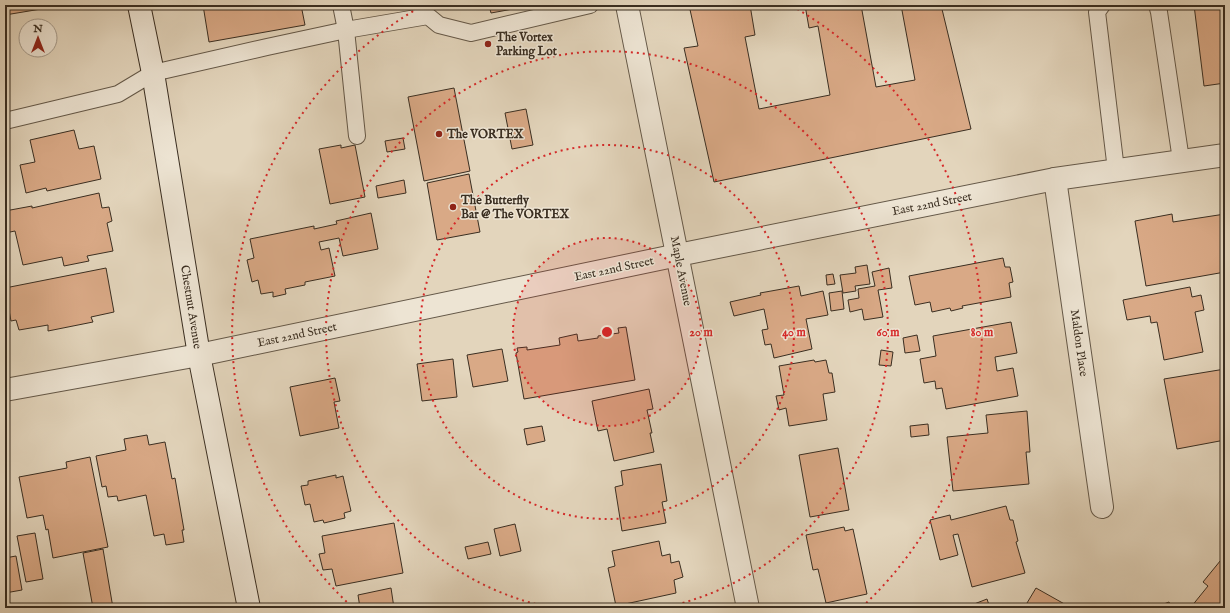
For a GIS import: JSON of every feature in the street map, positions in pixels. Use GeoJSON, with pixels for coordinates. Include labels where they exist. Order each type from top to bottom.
{"type":"FeatureCollection","features":[{"type":"Feature","properties":{"kind":"street","name":"Chestnut Avenue"},"geometry":{"type":"LineString","coordinates":[[139,5],[153,73],[199,355],[249,608]]}},
{"type":"Feature","properties":{"kind":"street","name":"Maple Avenue"},"geometry":{"type":"LineString","coordinates":[[627,5],[748,608]]}},
{"type":"Feature","properties":{"kind":"street","name":"East 22nd Street"},"geometry":{"type":"LineString","coordinates":[[5,390],[199,355],[1055,179],[1225,155]]}},
{"type":"Feature","properties":{"kind":"street","name":"Maldon Place"},"geometry":{"type":"LineString","coordinates":[[1055,179],[1102,507]]}},
{"type":"Feature","properties":{"kind":"lane"},"geometry":{"type":"LineString","coordinates":[[341,5],[346,30],[357,136]]}},
{"type":"Feature","properties":{"kind":"lane"},"geometry":{"type":"LineString","coordinates":[[5,121],[118,94],[153,73],[346,30],[428,16],[439,25],[471,33],[590,5]]}},
{"type":"Feature","properties":{"kind":"lane"},"geometry":{"type":"LineString","coordinates":[[1102,5],[1097,12],[1116,170]]}},
{"type":"Feature","properties":{"kind":"lane"},"geometry":{"type":"LineString","coordinates":[[1157,5],[1181,160]]}},
{"type":"Feature","properties":{"kind":"building"},"geometry":{"type":"Polygon","coordinates":[[[5,5],[41,5],[41,9],[5,15],[5,5]]]}},
{"type":"Feature","properties":{"kind":"building"},"geometry":{"type":"Polygon","coordinates":[[[203,5],[301,5],[305,25],[209,42],[203,5]]]}},
{"type":"Feature","properties":{"kind":"building"},"geometry":{"type":"Polygon","coordinates":[[[489,5],[535,5],[491,13],[489,5]]]}},
{"type":"Feature","properties":{"kind":"building"},"geometry":{"type":"Polygon","coordinates":[[[689,5],[750,5],[755,35],[745,37],[759,109],[830,95],[818,26],[809,28],[805,5],[861,5],[876,87],[915,80],[901,5],[941,5],[971,129],[714,182],[684,48],[698,46],[689,5]]]}},
{"type":"Feature","properties":{"kind":"building"},"geometry":{"type":"Polygon","coordinates":[[[1194,5],[1225,5],[1225,83],[1204,86],[1194,5]]]}},
{"type":"Feature","properties":{"kind":"building","name":"The VORTEX"},"geometry":{"type":"Polygon","coordinates":[[[454,88],[470,171],[424,181],[408,97],[454,88]]]}},
{"type":"Feature","properties":{"kind":"building"},"geometry":{"type":"Polygon","coordinates":[[[526,109],[533,145],[512,149],[505,113],[526,109]]]}},
{"type":"Feature","properties":{"kind":"building"},"geometry":{"type":"Polygon","coordinates":[[[74,130],[79,149],[94,146],[101,179],[47,191],[46,188],[26,193],[20,165],[35,162],[30,140],[74,130]]]}},
{"type":"Feature","properties":{"kind":"building"},"geometry":{"type":"Polygon","coordinates":[[[403,138],[405,149],[387,152],[385,141],[403,138]]]}},
{"type":"Feature","properties":{"kind":"building"},"geometry":{"type":"Polygon","coordinates":[[[341,145],[341,148],[355,145],[365,197],[330,204],[319,149],[341,145]]]}},
{"type":"Feature","properties":{"kind":"building","name":"The Butterfly Bar @ The VORTEX"},"geometry":{"type":"Polygon","coordinates":[[[469,174],[480,232],[437,240],[427,183],[469,174]]]}},
{"type":"Feature","properties":{"kind":"building"},"geometry":{"type":"Polygon","coordinates":[[[404,180],[406,193],[378,198],[376,186],[404,180]]]}},
{"type":"Feature","properties":{"kind":"building"},"geometry":{"type":"Polygon","coordinates":[[[99,193],[102,208],[109,207],[112,221],[107,223],[113,251],[87,256],[89,261],[64,266],[62,257],[23,265],[15,231],[5,233],[5,211],[32,206],[32,208],[99,193]]]}},
{"type":"Feature","properties":{"kind":"building"},"geometry":{"type":"Polygon","coordinates":[[[371,213],[378,249],[343,256],[339,238],[319,242],[321,250],[329,248],[335,276],[305,282],[305,285],[285,289],[286,294],[273,297],[273,292],[261,294],[258,280],[252,282],[247,260],[254,258],[250,239],[314,226],[314,229],[337,224],[336,221],[371,213]]]}},
{"type":"Feature","properties":{"kind":"building"},"geometry":{"type":"Polygon","coordinates":[[[1172,214],[1173,222],[1225,214],[1225,249],[1221,250],[1225,272],[1146,286],[1135,221],[1172,214]]]}},
{"type":"Feature","properties":{"kind":"building"},"geometry":{"type":"Polygon","coordinates":[[[1003,258],[1005,267],[1010,267],[1013,282],[1009,283],[1011,297],[962,306],[963,308],[951,311],[950,308],[932,312],[930,302],[915,305],[909,276],[1003,258]]]}},
{"type":"Feature","properties":{"kind":"building"},"geometry":{"type":"Polygon","coordinates":[[[867,265],[870,284],[855,286],[856,291],[843,293],[840,275],[856,273],[855,267],[867,265]]]}},
{"type":"Feature","properties":{"kind":"building"},"geometry":{"type":"Polygon","coordinates":[[[106,268],[114,312],[91,317],[93,322],[48,331],[48,325],[19,330],[16,320],[11,321],[5,288],[106,268]]]}},
{"type":"Feature","properties":{"kind":"building"},"geometry":{"type":"Polygon","coordinates":[[[889,268],[892,288],[878,290],[883,317],[864,320],[862,309],[850,312],[848,300],[859,298],[858,289],[875,286],[872,272],[889,268]]]}},
{"type":"Feature","properties":{"kind":"building"},"geometry":{"type":"Polygon","coordinates":[[[833,274],[835,284],[827,285],[826,275],[833,274]]]}},
{"type":"Feature","properties":{"kind":"building"},"geometry":{"type":"Polygon","coordinates":[[[799,286],[801,296],[823,291],[828,315],[806,319],[812,349],[774,358],[771,344],[765,345],[762,330],[768,329],[764,309],[734,316],[730,302],[761,295],[760,293],[799,286]]]}},
{"type":"Feature","properties":{"kind":"building"},"geometry":{"type":"Polygon","coordinates":[[[1190,287],[1192,297],[1201,295],[1204,310],[1195,312],[1203,352],[1164,360],[1157,322],[1151,323],[1150,316],[1127,320],[1123,300],[1190,287]]]}},
{"type":"Feature","properties":{"kind":"building"},"geometry":{"type":"Polygon","coordinates":[[[842,291],[844,309],[831,311],[829,293],[842,291]]]}},
{"type":"Feature","properties":{"kind":"building"},"geometry":{"type":"Polygon","coordinates":[[[1011,322],[1017,353],[995,357],[997,371],[1013,368],[1018,396],[946,409],[942,388],[936,389],[935,381],[924,383],[920,359],[936,356],[933,336],[1011,322]]]}},
{"type":"Feature","properties":{"kind":"building"},"geometry":{"type":"Polygon","coordinates":[[[626,327],[635,380],[524,399],[516,353],[518,352],[517,348],[527,347],[527,350],[560,345],[559,338],[577,334],[578,341],[598,338],[598,336],[619,333],[618,328],[626,327]]]}},
{"type":"Feature","properties":{"kind":"building"},"geometry":{"type":"Polygon","coordinates":[[[917,335],[920,351],[905,353],[903,338],[917,335]]]}},
{"type":"Feature","properties":{"kind":"building"},"geometry":{"type":"Polygon","coordinates":[[[502,349],[508,381],[473,387],[467,355],[502,349]]]}},
{"type":"Feature","properties":{"kind":"building"},"geometry":{"type":"Polygon","coordinates":[[[881,350],[893,352],[891,366],[879,365],[881,350]]]}},
{"type":"Feature","properties":{"kind":"building"},"geometry":{"type":"Polygon","coordinates":[[[453,359],[457,397],[422,401],[417,364],[453,359]]]}},
{"type":"Feature","properties":{"kind":"building"},"geometry":{"type":"Polygon","coordinates":[[[814,360],[815,362],[826,360],[829,373],[832,373],[835,392],[823,394],[827,420],[789,426],[786,408],[779,410],[776,396],[784,395],[779,366],[814,360]]]}},
{"type":"Feature","properties":{"kind":"building"},"geometry":{"type":"Polygon","coordinates":[[[1225,369],[1225,440],[1177,449],[1164,379],[1225,369]]]}},
{"type":"Feature","properties":{"kind":"building"},"geometry":{"type":"Polygon","coordinates":[[[335,378],[340,401],[334,402],[339,428],[300,436],[290,387],[335,378]]]}},
{"type":"Feature","properties":{"kind":"building"},"geometry":{"type":"Polygon","coordinates":[[[649,389],[653,409],[647,410],[654,452],[614,461],[607,429],[598,431],[592,401],[649,389]]]}},
{"type":"Feature","properties":{"kind":"building"},"geometry":{"type":"Polygon","coordinates":[[[1027,411],[1030,452],[1026,452],[1029,484],[953,491],[947,437],[988,433],[986,415],[1027,411]]]}},
{"type":"Feature","properties":{"kind":"building"},"geometry":{"type":"Polygon","coordinates":[[[928,424],[929,435],[911,437],[910,426],[928,424]]]}},
{"type":"Feature","properties":{"kind":"building"},"geometry":{"type":"Polygon","coordinates":[[[542,426],[545,441],[527,445],[524,429],[542,426]]]}},
{"type":"Feature","properties":{"kind":"building"},"geometry":{"type":"Polygon","coordinates":[[[147,435],[149,445],[165,442],[172,479],[175,478],[184,530],[182,530],[184,542],[166,545],[164,534],[154,536],[146,495],[118,501],[117,496],[108,497],[106,486],[102,487],[96,456],[126,450],[124,439],[147,435]]]}},
{"type":"Feature","properties":{"kind":"building"},"geometry":{"type":"Polygon","coordinates":[[[838,448],[849,510],[810,517],[799,455],[838,448]]]}},
{"type":"Feature","properties":{"kind":"building"},"geometry":{"type":"Polygon","coordinates":[[[1222,454],[1225,454],[1225,500],[1222,454]]]}},
{"type":"Feature","properties":{"kind":"building"},"geometry":{"type":"Polygon","coordinates":[[[90,457],[108,547],[53,558],[48,529],[46,530],[43,515],[27,518],[19,477],[67,468],[66,462],[90,457]]]}},
{"type":"Feature","properties":{"kind":"building"},"geometry":{"type":"Polygon","coordinates":[[[661,464],[667,501],[662,502],[666,523],[622,531],[615,487],[623,485],[621,471],[661,464]]]}},
{"type":"Feature","properties":{"kind":"building"},"geometry":{"type":"Polygon","coordinates":[[[336,475],[336,478],[343,476],[351,511],[344,513],[345,518],[324,523],[323,520],[314,522],[310,504],[305,505],[301,486],[308,485],[308,481],[336,475]]]}},
{"type":"Feature","properties":{"kind":"building"},"geometry":{"type":"Polygon","coordinates":[[[1006,506],[1010,520],[1013,520],[1018,541],[1016,542],[1025,573],[972,587],[958,534],[953,535],[958,555],[940,560],[930,520],[950,515],[951,520],[1006,506]]]}},
{"type":"Feature","properties":{"kind":"building"},"geometry":{"type":"Polygon","coordinates":[[[394,523],[403,573],[336,586],[332,569],[323,570],[319,554],[325,553],[322,536],[394,523]]]}},
{"type":"Feature","properties":{"kind":"building"},"geometry":{"type":"Polygon","coordinates":[[[515,524],[521,551],[500,556],[494,529],[515,524]]]}},
{"type":"Feature","properties":{"kind":"building"},"geometry":{"type":"Polygon","coordinates":[[[844,527],[845,531],[853,529],[867,594],[826,603],[818,569],[813,570],[806,535],[844,527]]]}},
{"type":"Feature","properties":{"kind":"building"},"geometry":{"type":"Polygon","coordinates":[[[35,533],[43,579],[26,582],[17,536],[35,533]]]}},
{"type":"Feature","properties":{"kind":"building"},"geometry":{"type":"Polygon","coordinates":[[[659,541],[662,556],[670,554],[671,563],[679,561],[683,577],[674,580],[676,593],[616,606],[608,568],[615,566],[612,551],[659,541]]]}},
{"type":"Feature","properties":{"kind":"building"},"geometry":{"type":"Polygon","coordinates":[[[488,542],[491,554],[468,559],[465,547],[488,542]]]}},
{"type":"Feature","properties":{"kind":"building"},"geometry":{"type":"Polygon","coordinates":[[[103,549],[113,608],[93,608],[83,553],[103,549]]]}},
{"type":"Feature","properties":{"kind":"building"},"geometry":{"type":"Polygon","coordinates":[[[1225,555],[1225,608],[1192,608],[1191,607],[1208,586],[1203,582],[1225,555]]]}},
{"type":"Feature","properties":{"kind":"building"},"geometry":{"type":"Polygon","coordinates":[[[16,556],[22,590],[5,593],[5,558],[16,556]]]}},
{"type":"Feature","properties":{"kind":"building"},"geometry":{"type":"Polygon","coordinates":[[[391,588],[394,608],[360,608],[358,595],[391,588]]]}},
{"type":"Feature","properties":{"kind":"building"},"geometry":{"type":"Polygon","coordinates":[[[1036,588],[1068,606],[1067,608],[1024,608],[1036,588]]]}},
{"type":"Feature","properties":{"kind":"building"},"geometry":{"type":"Polygon","coordinates":[[[987,599],[990,608],[970,608],[969,606],[987,599]]]}},
{"type":"Feature","properties":{"kind":"building"},"geometry":{"type":"Polygon","coordinates":[[[1169,602],[1172,608],[1153,608],[1169,602]]]}},
{"type":"Feature","properties":{"kind":"place","name":"The Vortex Parking Lot"},"geometry":{"type":"Point","coordinates":[488,44]}},
{"type":"Feature","properties":{"kind":"place","name":"The VORTEX"},"geometry":{"type":"Point","coordinates":[439,134]}},
{"type":"Feature","properties":{"kind":"place","name":"The Butterfly Bar @ The VORTEX"},"geometry":{"type":"Point","coordinates":[453,207]}}]}
